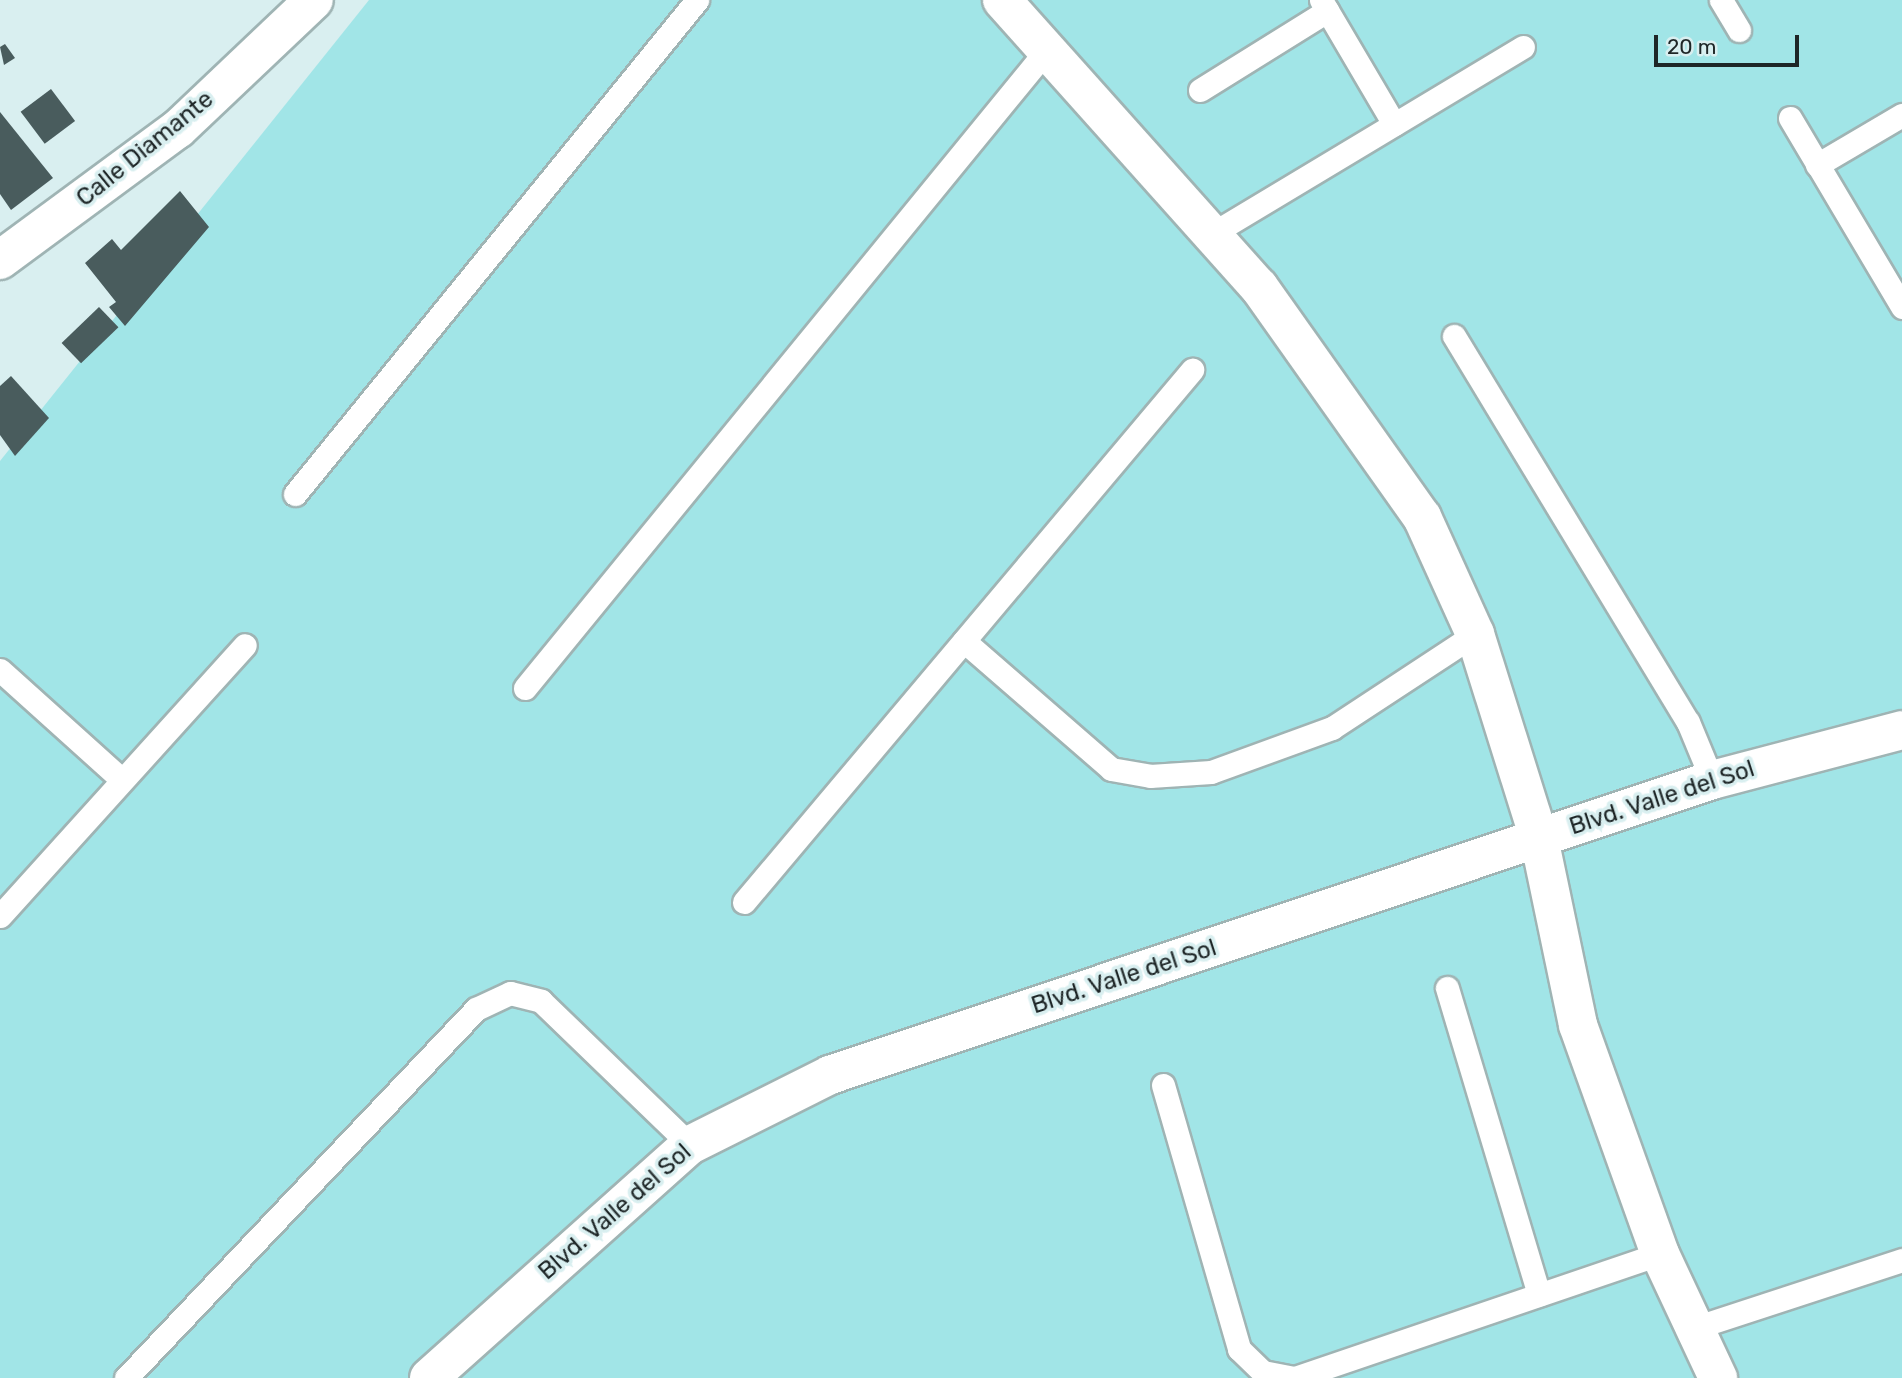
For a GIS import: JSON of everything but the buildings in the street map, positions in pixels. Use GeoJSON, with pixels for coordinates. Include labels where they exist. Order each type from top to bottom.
{"type":"FeatureCollection","features":[{"type":"Feature","properties":{"kind":"street","name":"Calle Diamante"},"geometry":{"type":"LineString","coordinates":[[0,260],[178,129],[314,0]]}},
{"type":"Feature","properties":{"kind":"street"},"geometry":{"type":"LineString","coordinates":[[1002,0],[1045,52],[1259,287],[1422,517],[1475,634],[1539,838],[1578,1026],[1660,1254],[1691,1329],[1718,1378]]}},
{"type":"Feature","properties":{"kind":"street","name":"Blvd. Valle del Sol"},"geometry":{"type":"LineString","coordinates":[[429,1378],[690,1145],[830,1075],[1712,780],[1902,730]]}},
{"type":"Feature","properties":{"kind":"lane"},"geometry":{"type":"LineString","coordinates":[[295,494],[697,0]]}},
{"type":"Feature","properties":{"kind":"lane"},"geometry":{"type":"LineString","coordinates":[[1721,0],[1739,30]]}},
{"type":"Feature","properties":{"kind":"lane"},"geometry":{"type":"LineString","coordinates":[[1200,90],[1324,5],[1394,124]]}},
{"type":"Feature","properties":{"kind":"lane"},"geometry":{"type":"LineString","coordinates":[[1210,235],[1523,47]]}},
{"type":"Feature","properties":{"kind":"lane"},"geometry":{"type":"LineString","coordinates":[[525,688],[1045,52]]}},
{"type":"Feature","properties":{"kind":"lane"},"geometry":{"type":"LineString","coordinates":[[1817,165],[1902,115]]}},
{"type":"Feature","properties":{"kind":"lane"},"geometry":{"type":"LineString","coordinates":[[1790,118],[1902,307]]}},
{"type":"Feature","properties":{"kind":"lane"},"geometry":{"type":"LineString","coordinates":[[1454,336],[1688,722],[1712,780]]}},
{"type":"Feature","properties":{"kind":"lane"},"geometry":{"type":"LineString","coordinates":[[744,902],[1192,370]]}},
{"type":"Feature","properties":{"kind":"lane"},"geometry":{"type":"LineString","coordinates":[[964,641],[1111,769],[1150,776],[1211,772],[1332,728],[1475,634]]}},
{"type":"Feature","properties":{"kind":"lane"},"geometry":{"type":"LineString","coordinates":[[0,916],[245,645]]}},
{"type":"Feature","properties":{"kind":"lane"},"geometry":{"type":"LineString","coordinates":[[0,670],[122,780]]}},
{"type":"Feature","properties":{"kind":"lane"},"geometry":{"type":"LineString","coordinates":[[1447,988],[1539,1294]]}},
{"type":"Feature","properties":{"kind":"lane"},"geometry":{"type":"LineString","coordinates":[[126,1378],[476,1009],[510,993],[541,1001],[690,1145]]}},
{"type":"Feature","properties":{"kind":"lane"},"geometry":{"type":"LineString","coordinates":[[1163,1085],[1239,1349],[1263,1371],[1295,1378],[1660,1254]]}},
{"type":"Feature","properties":{"kind":"lane"},"geometry":{"type":"LineString","coordinates":[[1691,1329],[1902,1260]]}},
{"type":"Feature","properties":{"kind":"shaded area"},"geometry":{"type":"Polygon","coordinates":[[[369,0],[1902,0],[1902,1378],[0,1378],[0,461],[369,0]]]}}]}
